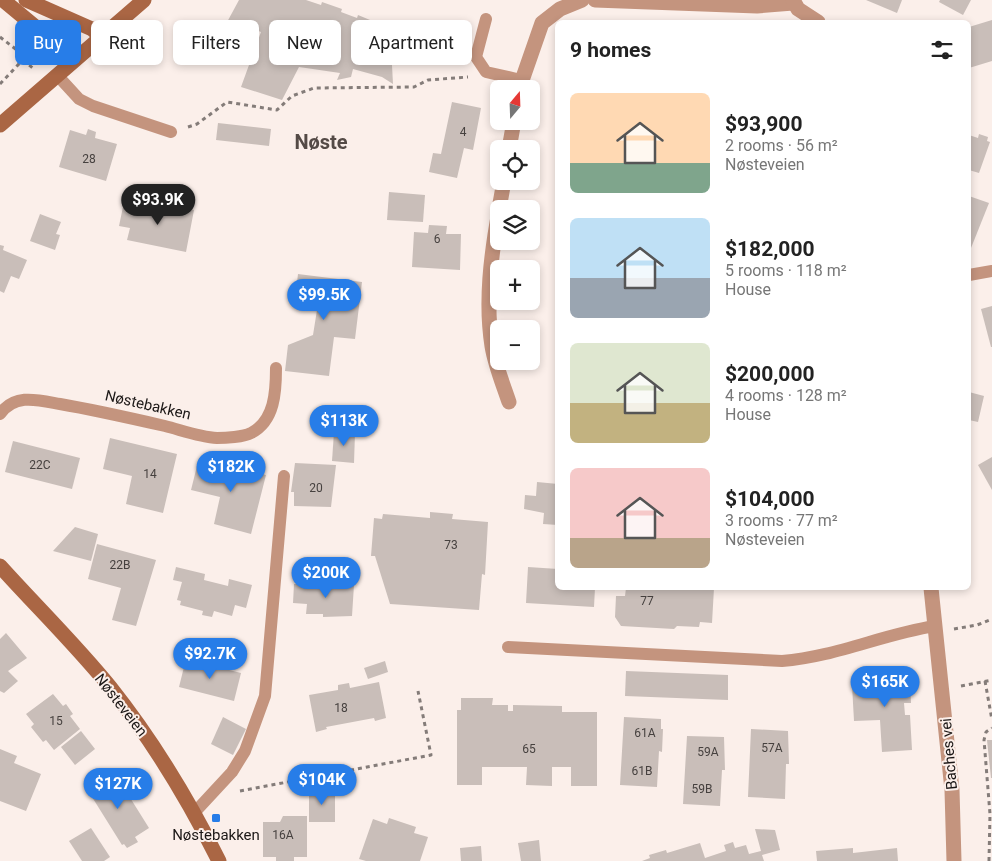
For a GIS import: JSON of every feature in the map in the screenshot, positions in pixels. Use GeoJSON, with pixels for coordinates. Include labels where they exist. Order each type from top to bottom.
{"type":"FeatureCollection","features":[{"type":"Feature","properties":{"kind":"main road"},"geometry":{"type":"LineString","coordinates":[[3,0],[27,20]]}},
{"type":"Feature","properties":{"kind":"main road"},"geometry":{"type":"LineString","coordinates":[[26,0],[91,29]]}},
{"type":"Feature","properties":{"kind":"main road"},"geometry":{"type":"LineString","coordinates":[[121,20],[144,0]]}},
{"type":"Feature","properties":{"kind":"main road"},"geometry":{"type":"LineString","coordinates":[[81,53],[91,45]]}},
{"type":"Feature","properties":{"kind":"main road"},"geometry":{"type":"LineString","coordinates":[[0,125],[67,65]]}},
{"type":"Feature","properties":{"kind":"main road","name":"Nøsteveien"},"geometry":{"type":"LineString","coordinates":[[0,566],[109,686],[142,730],[194,813],[218,861]]}},
{"type":"Feature","properties":{"kind":"street"},"geometry":{"type":"LineString","coordinates":[[521,80],[542,23],[560,9],[582,0]]}},
{"type":"Feature","properties":{"kind":"street"},"geometry":{"type":"LineString","coordinates":[[595,0],[757,6],[793,2],[798,9],[815,20]]}},
{"type":"Feature","properties":{"kind":"street"},"geometry":{"type":"LineString","coordinates":[[494,250],[491,274],[490,322],[493,348],[509,402]]}},
{"type":"Feature","properties":{"kind":"street","name":"Baches vei"},"geometry":{"type":"LineString","coordinates":[[931,590],[943,688],[952,790],[954,861]]}},
{"type":"Feature","properties":{"kind":"lane"},"geometry":{"type":"LineString","coordinates":[[486,19],[476,57],[486,72],[509,80]]}},
{"type":"Feature","properties":{"kind":"lane"},"geometry":{"type":"LineString","coordinates":[[57,74],[79,99],[93,106],[171,132]]}},
{"type":"Feature","properties":{"kind":"lane"},"geometry":{"type":"LineString","coordinates":[[971,275],[992,271]]}},
{"type":"Feature","properties":{"kind":"lane","name":"Nøstebakken"},"geometry":{"type":"LineString","coordinates":[[0,414],[11,403],[19,400],[33,399],[107,412],[217,438],[251,433],[263,422],[273,404],[276,389],[276,368]]}},
{"type":"Feature","properties":{"kind":"lane"},"geometry":{"type":"LineString","coordinates":[[194,813],[232,772],[245,751],[265,696],[284,476]]}},
{"type":"Feature","properties":{"kind":"lane"},"geometry":{"type":"LineString","coordinates":[[508,647],[782,661],[823,655],[888,636],[935,629]]}},
{"type":"Feature","properties":{"kind":"path"},"geometry":{"type":"LineString","coordinates":[[0,37],[15,50]]}},
{"type":"Feature","properties":{"kind":"path"},"geometry":{"type":"LineString","coordinates":[[0,84],[19,65]]}},
{"type":"Feature","properties":{"kind":"path"},"geometry":{"type":"LineString","coordinates":[[31,65],[36,70]]}},
{"type":"Feature","properties":{"kind":"path"},"geometry":{"type":"LineString","coordinates":[[202,120],[227,102],[277,110],[292,96],[314,88],[414,87],[428,80],[466,78],[486,72]]}},
{"type":"Feature","properties":{"kind":"path"},"geometry":{"type":"LineString","coordinates":[[935,629],[977,625],[992,619]]}},
{"type":"Feature","properties":{"kind":"path"},"geometry":{"type":"LineString","coordinates":[[943,688],[992,680]]}},
{"type":"Feature","properties":{"kind":"path"},"geometry":{"type":"LineString","coordinates":[[985,681],[992,720]]}},
{"type":"Feature","properties":{"kind":"path"},"geometry":{"type":"LineString","coordinates":[[217,790],[243,792],[431,755],[418,691]]}},
{"type":"Feature","properties":{"kind":"path"},"geometry":{"type":"LineString","coordinates":[[989,861],[991,814],[984,740],[986,732],[992,728]]}},
{"type":"Feature","properties":{"kind":"building"},"geometry":{"type":"Polygon","coordinates":[[[239,0],[306,0],[321,5],[322,2],[342,9],[341,12],[357,18],[358,15],[370,20],[351,20],[351,65],[392,65],[393,84],[382,77],[353,69],[351,77],[337,80],[340,73],[299,67],[282,100],[241,87],[249,65],[259,65],[259,38],[261,32],[259,31],[259,20],[228,20],[239,0]]]}},
{"type":"Feature","properties":{"kind":"building"},"geometry":{"type":"Polygon","coordinates":[[[866,0],[902,0],[897,13],[866,0]]]}},
{"type":"Feature","properties":{"kind":"building"},"geometry":{"type":"Polygon","coordinates":[[[940,0],[971,0],[963,15],[939,2],[940,0]]]}},
{"type":"Feature","properties":{"kind":"building"},"geometry":{"type":"Polygon","coordinates":[[[992,20],[992,61],[971,67],[971,26],[992,20]]]}},
{"type":"Feature","properties":{"kind":"building"},"geometry":{"type":"Polygon","coordinates":[[[452,102],[481,108],[473,150],[464,148],[457,178],[429,172],[433,153],[441,154],[452,102]]]}},
{"type":"Feature","properties":{"kind":"building"},"geometry":{"type":"Polygon","coordinates":[[[218,123],[271,129],[269,146],[216,140],[218,123]]]}},
{"type":"Feature","properties":{"kind":"building"},"geometry":{"type":"Polygon","coordinates":[[[88,129],[96,132],[95,138],[117,144],[106,181],[59,167],[70,130],[86,135],[88,129]]]}},
{"type":"Feature","properties":{"kind":"building"},"geometry":{"type":"Polygon","coordinates":[[[979,134],[988,137],[987,141],[990,142],[979,173],[971,171],[971,136],[978,138],[979,134]]]}},
{"type":"Feature","properties":{"kind":"building"},"geometry":{"type":"Polygon","coordinates":[[[389,192],[425,195],[423,222],[387,220],[389,192]]]}},
{"type":"Feature","properties":{"kind":"building"},"geometry":{"type":"Polygon","coordinates":[[[971,197],[989,203],[971,248],[971,197]]]}},
{"type":"Feature","properties":{"kind":"building"},"geometry":{"type":"Polygon","coordinates":[[[124,202],[163,210],[165,204],[194,210],[186,252],[127,240],[130,228],[119,226],[124,202]]]}},
{"type":"Feature","properties":{"kind":"building"},"geometry":{"type":"Polygon","coordinates":[[[40,214],[61,222],[56,234],[60,235],[55,250],[30,241],[40,214]]]}},
{"type":"Feature","properties":{"kind":"building"},"geometry":{"type":"Polygon","coordinates":[[[429,225],[447,226],[446,234],[461,234],[460,270],[412,267],[414,232],[428,233],[429,225]]]}},
{"type":"Feature","properties":{"kind":"building"},"geometry":{"type":"Polygon","coordinates":[[[0,245],[4,246],[3,250],[27,260],[19,279],[11,276],[4,293],[0,291],[0,245]]]}},
{"type":"Feature","properties":{"kind":"building"},"geometry":{"type":"Polygon","coordinates":[[[298,274],[362,282],[355,339],[334,337],[329,376],[285,371],[288,345],[313,335],[317,310],[294,307],[298,274]]]}},
{"type":"Feature","properties":{"kind":"building"},"geometry":{"type":"Polygon","coordinates":[[[992,306],[992,347],[991,347],[981,309],[992,306]]]}},
{"type":"Feature","properties":{"kind":"building"},"geometry":{"type":"Polygon","coordinates":[[[971,393],[984,396],[978,422],[971,420],[971,393]]]}},
{"type":"Feature","properties":{"kind":"building"},"geometry":{"type":"Polygon","coordinates":[[[334,432],[355,433],[354,463],[332,461],[334,432]]]}},
{"type":"Feature","properties":{"kind":"building"},"geometry":{"type":"Polygon","coordinates":[[[110,438],[177,454],[163,513],[126,504],[132,476],[103,469],[110,438]]]}},
{"type":"Feature","properties":{"kind":"building"},"geometry":{"type":"Polygon","coordinates":[[[13,441],[80,458],[72,489],[5,472],[13,441]]]}},
{"type":"Feature","properties":{"kind":"building"},"geometry":{"type":"Polygon","coordinates":[[[992,457],[992,490],[978,465],[992,457]]]}},
{"type":"Feature","properties":{"kind":"building"},"geometry":{"type":"Polygon","coordinates":[[[199,458],[266,475],[251,534],[214,524],[220,497],[191,490],[199,458]]]}},
{"type":"Feature","properties":{"kind":"building"},"geometry":{"type":"Polygon","coordinates":[[[295,463],[336,465],[331,507],[294,506],[294,492],[291,492],[295,463]]]}},
{"type":"Feature","properties":{"kind":"building"},"geometry":{"type":"Polygon","coordinates":[[[537,482],[555,484],[555,525],[543,524],[544,513],[524,509],[525,495],[536,496],[537,482]]]}},
{"type":"Feature","properties":{"kind":"building"},"geometry":{"type":"Polygon","coordinates":[[[430,512],[453,514],[452,519],[488,522],[485,575],[482,574],[479,610],[390,604],[375,556],[371,556],[374,518],[382,519],[383,514],[430,518],[430,512]]]}},
{"type":"Feature","properties":{"kind":"building"},"geometry":{"type":"Polygon","coordinates":[[[75,527],[98,534],[91,561],[53,551],[75,527]]]}},
{"type":"Feature","properties":{"kind":"building"},"geometry":{"type":"Polygon","coordinates":[[[97,544],[156,560],[136,626],[112,620],[121,588],[88,579],[97,544]]]}},
{"type":"Feature","properties":{"kind":"building"},"geometry":{"type":"Polygon","coordinates":[[[176,567],[205,574],[204,580],[228,586],[229,579],[252,585],[246,608],[235,605],[232,616],[214,611],[212,617],[202,615],[203,611],[180,605],[181,601],[177,600],[182,582],[173,580],[176,567]]]}},
{"type":"Feature","properties":{"kind":"building"},"geometry":{"type":"Polygon","coordinates":[[[528,567],[555,569],[555,590],[595,590],[594,607],[526,603],[528,567]]]}},
{"type":"Feature","properties":{"kind":"building"},"geometry":{"type":"Polygon","coordinates":[[[294,584],[354,585],[352,616],[323,617],[323,614],[306,614],[307,604],[293,603],[294,584]]]}},
{"type":"Feature","properties":{"kind":"building"},"geometry":{"type":"Polygon","coordinates":[[[626,590],[714,590],[712,623],[700,622],[699,627],[677,626],[674,629],[621,626],[615,617],[616,596],[625,596],[626,590]]]}},
{"type":"Feature","properties":{"kind":"building"},"geometry":{"type":"Polygon","coordinates":[[[6,633],[27,658],[8,671],[18,681],[4,693],[0,691],[0,639],[6,633]]]}},
{"type":"Feature","properties":{"kind":"building"},"geometry":{"type":"Polygon","coordinates":[[[186,659],[241,673],[234,701],[179,687],[186,659]]]}},
{"type":"Feature","properties":{"kind":"building"},"geometry":{"type":"Polygon","coordinates":[[[385,661],[388,672],[368,679],[364,668],[385,661]]]}},
{"type":"Feature","properties":{"kind":"building"},"geometry":{"type":"Polygon","coordinates":[[[626,671],[728,675],[728,700],[625,696],[626,671]]]}},
{"type":"Feature","properties":{"kind":"building"},"geometry":{"type":"Polygon","coordinates":[[[898,672],[898,682],[910,684],[911,703],[904,703],[905,715],[910,715],[912,750],[882,752],[880,720],[854,721],[852,685],[862,684],[861,674],[898,672]]]}},
{"type":"Feature","properties":{"kind":"building"},"geometry":{"type":"Polygon","coordinates":[[[379,682],[386,718],[375,721],[374,718],[326,727],[327,729],[316,732],[309,695],[338,690],[338,685],[349,683],[350,688],[379,682]]]}},
{"type":"Feature","properties":{"kind":"building"},"geometry":{"type":"Polygon","coordinates":[[[53,694],[63,706],[66,704],[73,714],[70,716],[80,729],[54,750],[46,740],[43,742],[31,727],[34,724],[26,714],[53,694]]]}},
{"type":"Feature","properties":{"kind":"building"},"geometry":{"type":"Polygon","coordinates":[[[461,698],[493,698],[492,705],[508,705],[508,711],[513,711],[513,705],[562,706],[562,712],[597,712],[597,786],[571,786],[571,767],[552,767],[552,786],[526,785],[527,767],[482,767],[482,785],[457,785],[457,710],[461,710],[461,698]]]}},
{"type":"Feature","properties":{"kind":"building"},"geometry":{"type":"Polygon","coordinates":[[[223,717],[246,729],[233,755],[211,744],[223,717]]]}},
{"type":"Feature","properties":{"kind":"building"},"geometry":{"type":"Polygon","coordinates":[[[624,717],[661,719],[661,729],[663,729],[662,752],[659,751],[657,787],[620,785],[624,717]]]}},
{"type":"Feature","properties":{"kind":"building"},"geometry":{"type":"Polygon","coordinates":[[[751,729],[788,731],[789,764],[786,764],[785,799],[748,797],[751,729]]]}},
{"type":"Feature","properties":{"kind":"building"},"geometry":{"type":"Polygon","coordinates":[[[81,731],[95,749],[75,765],[61,747],[81,731]]]}},
{"type":"Feature","properties":{"kind":"building"},"geometry":{"type":"Polygon","coordinates":[[[687,736],[724,737],[725,770],[722,770],[720,806],[683,804],[687,736]]]}},
{"type":"Feature","properties":{"kind":"building"},"geometry":{"type":"Polygon","coordinates":[[[987,740],[992,740],[992,778],[991,778],[987,740]]]}},
{"type":"Feature","properties":{"kind":"building"},"geometry":{"type":"Polygon","coordinates":[[[0,749],[17,756],[14,763],[41,774],[26,811],[0,801],[0,749]]]}},
{"type":"Feature","properties":{"kind":"building"},"geometry":{"type":"Polygon","coordinates":[[[114,772],[149,828],[135,837],[138,842],[127,848],[124,844],[122,845],[87,789],[114,772]]]}},
{"type":"Feature","properties":{"kind":"building"},"geometry":{"type":"Polygon","coordinates":[[[309,789],[335,790],[335,822],[309,822],[309,789]]]}},
{"type":"Feature","properties":{"kind":"building"},"geometry":{"type":"Polygon","coordinates":[[[283,816],[307,816],[307,857],[294,857],[294,861],[276,861],[276,857],[263,857],[263,822],[280,822],[283,816]]]}},
{"type":"Feature","properties":{"kind":"building"},"geometry":{"type":"Polygon","coordinates":[[[389,818],[416,827],[414,833],[428,837],[420,861],[366,861],[359,859],[373,819],[387,824],[389,818]]]}},
{"type":"Feature","properties":{"kind":"building"},"geometry":{"type":"Polygon","coordinates":[[[91,828],[110,857],[104,861],[82,861],[69,841],[91,828]]]}},
{"type":"Feature","properties":{"kind":"building"},"geometry":{"type":"Polygon","coordinates":[[[755,829],[775,830],[780,850],[762,855],[764,861],[642,861],[650,858],[649,855],[666,850],[667,853],[700,843],[705,858],[726,851],[724,845],[733,842],[735,848],[746,845],[749,854],[761,851],[755,829]]]}},
{"type":"Feature","properties":{"kind":"building"},"geometry":{"type":"Polygon","coordinates":[[[539,840],[541,861],[521,861],[518,843],[539,840]]]}},
{"type":"Feature","properties":{"kind":"building"},"geometry":{"type":"Polygon","coordinates":[[[481,846],[482,861],[461,861],[460,848],[481,846]]]}},
{"type":"Feature","properties":{"kind":"building"},"geometry":{"type":"Polygon","coordinates":[[[853,848],[853,853],[897,848],[898,861],[817,861],[816,851],[853,848]]]}},
{"type":"Feature","properties":{"kind":"place","name":"Nøstebakken"},"geometry":{"type":"Point","coordinates":[216,818]}},
{"type":"Feature","properties":{"kind":"district","name":"Nøste"},"geometry":{"type":"Point","coordinates":[321,142]}}]}
